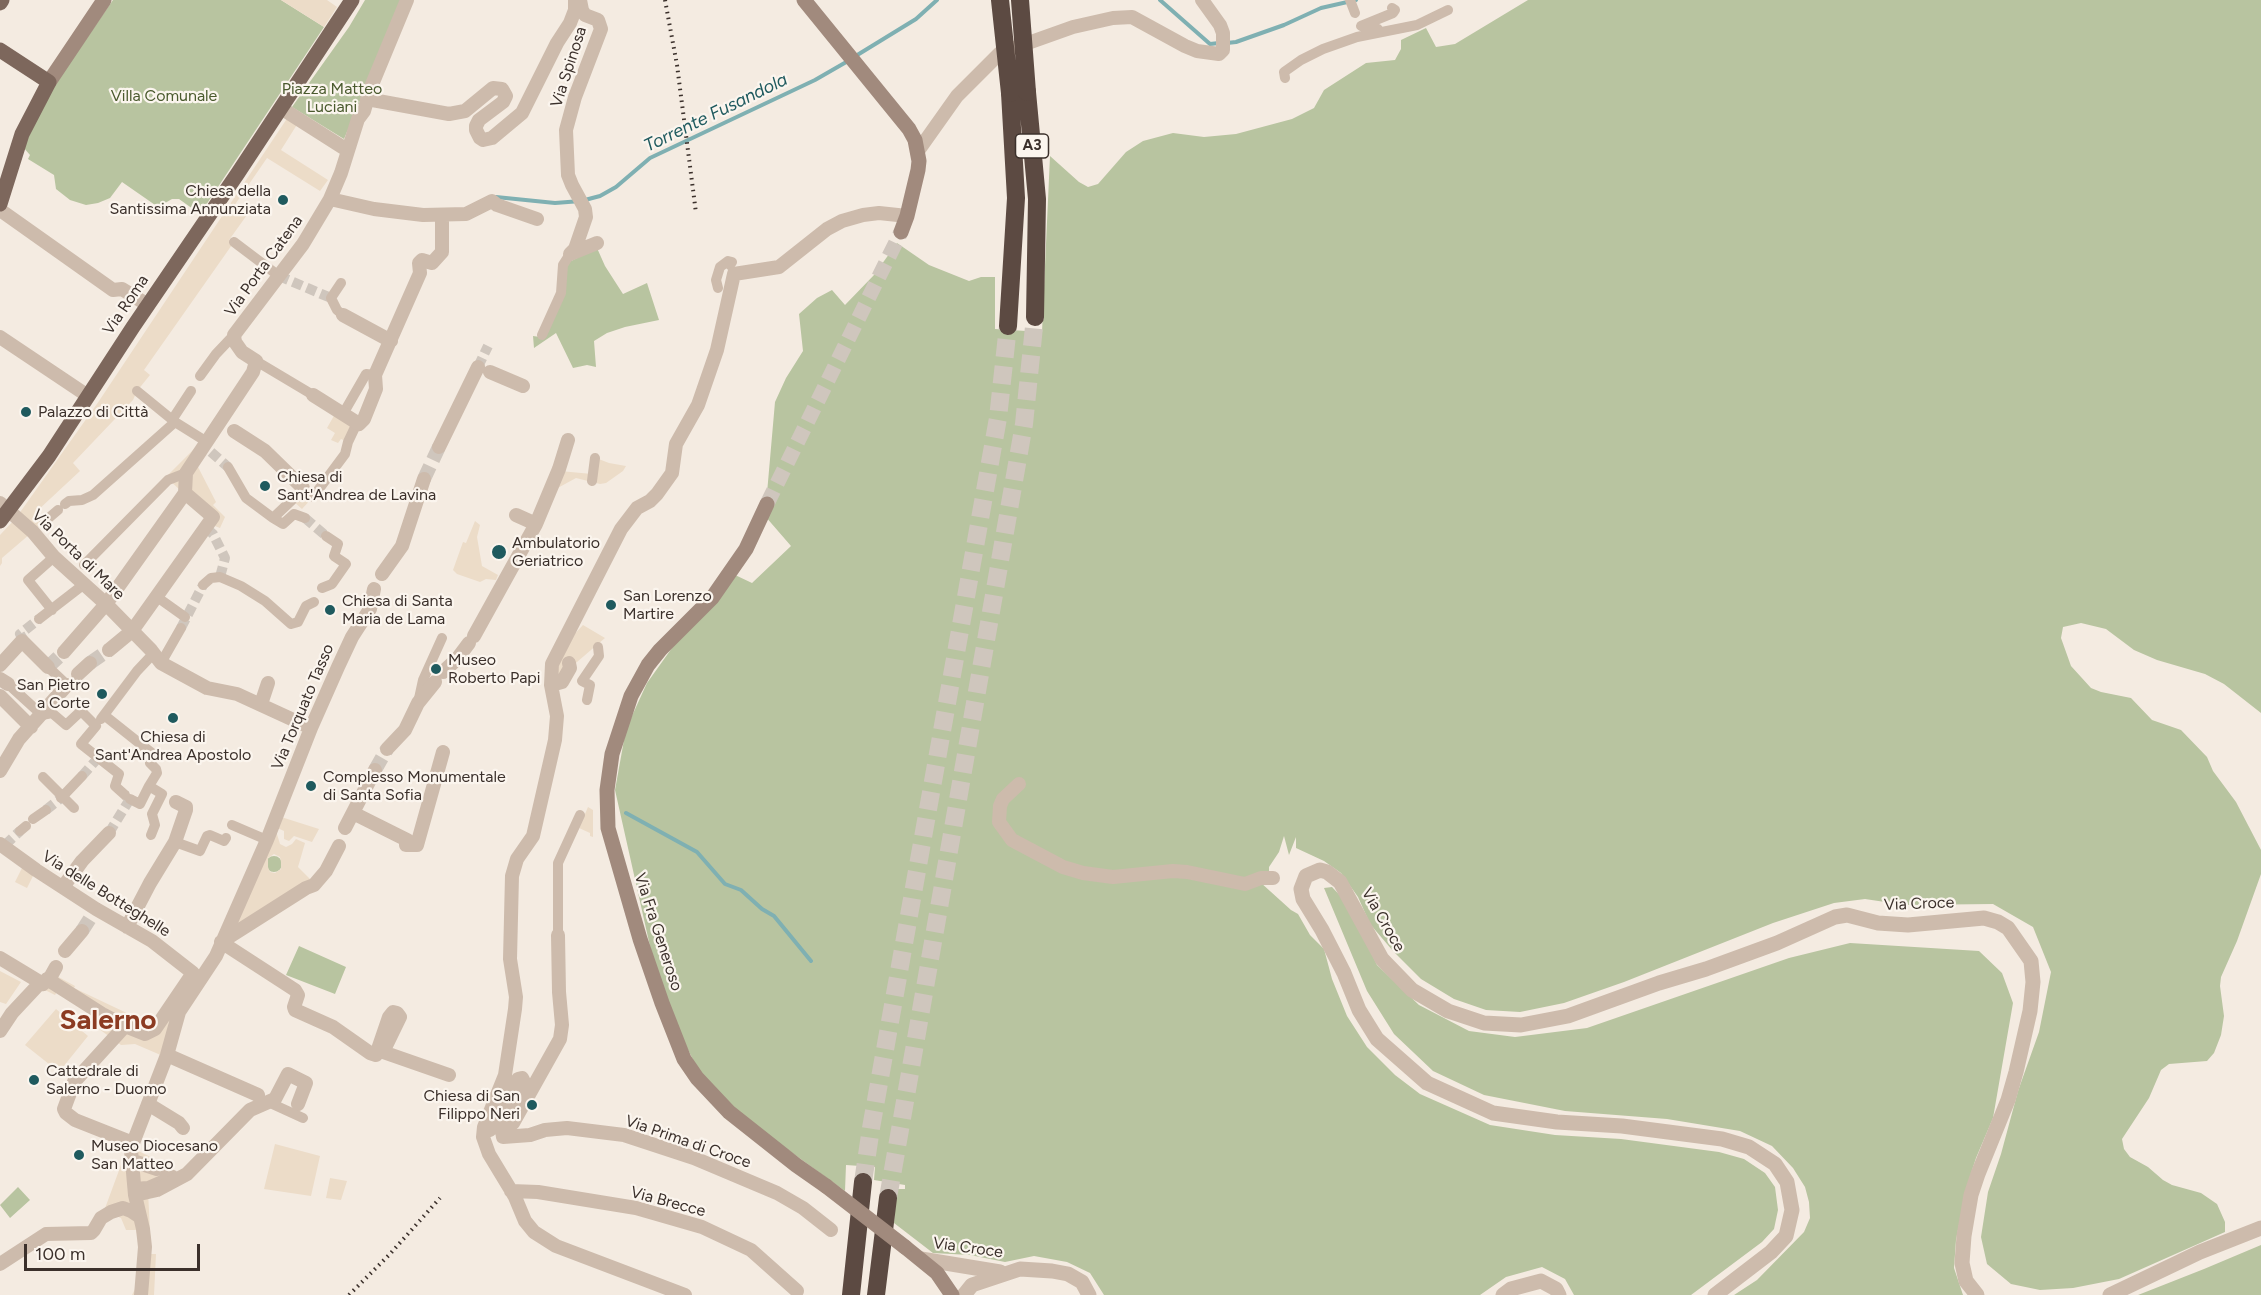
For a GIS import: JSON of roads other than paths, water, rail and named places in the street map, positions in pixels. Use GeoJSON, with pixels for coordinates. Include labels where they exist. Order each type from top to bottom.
{"type":"FeatureCollection","features":[{"type":"Feature","properties":{"kind":"highway","name":"A3"},"geometry":{"type":"LineString","coordinates":[[1000,0],[1036,199],[1035,317]]}},
{"type":"Feature","properties":{"kind":"highway","name":"A3"},"geometry":{"type":"LineString","coordinates":[[1008,326],[1016,198],[1020,0]]}},
{"type":"Feature","properties":{"kind":"highway"},"geometry":{"type":"LineString","coordinates":[[850,1295],[863,1182]]}},
{"type":"Feature","properties":{"kind":"highway"},"geometry":{"type":"LineString","coordinates":[[876,1295],[888,1198]]}},
{"type":"Feature","properties":{"kind":"main road"},"geometry":{"type":"LineString","coordinates":[[0,204],[22,134],[49,82],[104,0]]}},
{"type":"Feature","properties":{"kind":"main road"},"geometry":{"type":"LineString","coordinates":[[281,108],[352,0]]}},
{"type":"Feature","properties":{"kind":"main road"},"geometry":{"type":"LineString","coordinates":[[804,0],[909,129],[918,151],[918,170],[901,232]]}},
{"type":"Feature","properties":{"kind":"main road"},"geometry":{"type":"LineString","coordinates":[[0,50],[49,82]]}},
{"type":"Feature","properties":{"kind":"main road","name":"Via Roma"},"geometry":{"type":"LineString","coordinates":[[3,512],[49,456],[281,108]]}},
{"type":"Feature","properties":{"kind":"main road","name":"Via Fra Generoso"},"geometry":{"type":"LineString","coordinates":[[767,504],[746,549],[712,598],[660,650],[648,665],[631,696],[612,754],[607,790],[608,828],[640,939],[662,1004],[684,1059],[697,1078],[729,1112],[921,1259],[937,1273],[952,1295]]}},
{"type":"Feature","properties":{"kind":"street"},"geometry":{"type":"LineString","coordinates":[[281,108],[347,150],[406,0]]}},
{"type":"Feature","properties":{"kind":"street"},"geometry":{"type":"LineString","coordinates":[[367,99],[449,114],[465,111],[493,88],[502,89],[506,96],[503,102],[477,123],[476,130],[480,138],[483,140],[492,138],[522,113],[557,43],[570,23],[576,10],[575,0]]}},
{"type":"Feature","properties":{"kind":"street","name":"Via Spinosa"},"geometry":{"type":"LineString","coordinates":[[542,335],[561,293],[563,265],[575,249],[585,223],[585,209],[574,188],[567,162],[566,130],[574,97],[601,29],[598,20],[585,15],[580,0]]}},
{"type":"Feature","properties":{"kind":"street"},"geometry":{"type":"LineString","coordinates":[[918,151],[957,96],[1000,53],[1073,27],[1113,18],[1132,17],[1161,35],[1197,51],[1219,54],[1224,40],[1220,25],[1202,0]]}},
{"type":"Feature","properties":{"kind":"street"},"geometry":{"type":"LineString","coordinates":[[1350,0],[1355,13]]}},
{"type":"Feature","properties":{"kind":"street"},"geometry":{"type":"LineString","coordinates":[[1392,8],[1395,10],[1393,13],[1362,26],[1386,29],[1418,22],[1420,24]]}},
{"type":"Feature","properties":{"kind":"street"},"geometry":{"type":"LineString","coordinates":[[1286,78],[1284,72],[1322,49],[1357,37],[1402,30],[1448,10]]}},
{"type":"Feature","properties":{"kind":"street","name":"Via Porta Catena"},"geometry":{"type":"LineString","coordinates":[[256,361],[242,352],[235,342],[234,335],[312,230],[332,195],[347,150]]}},
{"type":"Feature","properties":{"kind":"street"},"geometry":{"type":"LineString","coordinates":[[332,195],[374,209],[423,215],[466,214],[492,201],[497,205],[537,219]]}},
{"type":"Feature","properties":{"kind":"street"},"geometry":{"type":"LineString","coordinates":[[0,210],[113,290],[122,289],[148,305]]}},
{"type":"Feature","properties":{"kind":"street"},"geometry":{"type":"LineString","coordinates":[[685,1295],[556,1246],[530,1228],[489,1154],[483,1134],[506,1065],[515,1009],[516,997],[510,959],[512,876],[517,859],[533,836],[555,740],[557,716],[550,675],[554,656],[621,529],[636,508],[650,501],[657,494],[672,473],[676,444],[698,405],[717,350],[734,274],[778,267],[827,229],[842,221],[863,214],[907,216]]}},
{"type":"Feature","properties":{"kind":"street"},"geometry":{"type":"LineString","coordinates":[[234,431],[265,452],[308,493],[345,454],[348,442],[373,402],[376,389],[375,375],[420,273],[420,261],[432,263],[442,252],[442,215]]}},
{"type":"Feature","properties":{"kind":"street"},"geometry":{"type":"LineString","coordinates":[[234,242],[279,276]]}},
{"type":"Feature","properties":{"kind":"street"},"geometry":{"type":"LineString","coordinates":[[570,254],[597,243]]}},
{"type":"Feature","properties":{"kind":"street"},"geometry":{"type":"LineString","coordinates":[[718,288],[718,271],[728,261],[732,262],[730,266]]}},
{"type":"Feature","properties":{"kind":"street"},"geometry":{"type":"LineString","coordinates":[[341,282],[331,298],[337,310],[391,341]]}},
{"type":"Feature","properties":{"kind":"street"},"geometry":{"type":"LineString","coordinates":[[200,376],[234,335]]}},
{"type":"Feature","properties":{"kind":"street"},"geometry":{"type":"LineString","coordinates":[[0,337],[88,396]]}},
{"type":"Feature","properties":{"kind":"street"},"geometry":{"type":"LineString","coordinates":[[84,565],[168,480],[186,473],[207,446],[242,392],[256,361],[313,395],[345,409],[358,424]]}},
{"type":"Feature","properties":{"kind":"street"},"geometry":{"type":"LineString","coordinates":[[440,447],[484,370],[523,386]]}},
{"type":"Feature","properties":{"kind":"street"},"geometry":{"type":"LineString","coordinates":[[345,409],[366,374],[375,375]]}},
{"type":"Feature","properties":{"kind":"street"},"geometry":{"type":"LineString","coordinates":[[137,391],[207,446]]}},
{"type":"Feature","properties":{"kind":"street"},"geometry":{"type":"LineString","coordinates":[[44,522],[69,501],[82,500],[93,495],[174,421],[191,391]]}},
{"type":"Feature","properties":{"kind":"street"},"geometry":{"type":"LineString","coordinates":[[387,748],[405,730],[418,703],[471,640],[536,524],[559,469],[568,440]]}},
{"type":"Feature","properties":{"kind":"street"},"geometry":{"type":"LineString","coordinates":[[592,481],[598,463]]}},
{"type":"Feature","properties":{"kind":"street"},"geometry":{"type":"LineString","coordinates":[[228,467],[246,498],[273,518],[283,524],[294,514],[305,518]]}},
{"type":"Feature","properties":{"kind":"street"},"geometry":{"type":"LineString","coordinates":[[64,652],[106,604],[185,493],[186,473]]}},
{"type":"Feature","properties":{"kind":"street"},"geometry":{"type":"LineString","coordinates":[[382,574],[402,546],[424,479]]}},
{"type":"Feature","properties":{"kind":"street"},"geometry":{"type":"LineString","coordinates":[[110,650],[132,631],[214,521],[185,493]]}},
{"type":"Feature","properties":{"kind":"street"},"geometry":{"type":"LineString","coordinates":[[273,518],[292,500]]}},
{"type":"Feature","properties":{"kind":"street","name":"Via Porta di Mare"},"geometry":{"type":"LineString","coordinates":[[3,512],[33,532],[54,557],[106,604],[157,658],[207,688],[237,694],[310,728]]}},
{"type":"Feature","properties":{"kind":"street"},"geometry":{"type":"LineString","coordinates":[[516,515],[536,524]]}},
{"type":"Feature","properties":{"kind":"street"},"geometry":{"type":"LineString","coordinates":[[326,536],[338,544],[334,555],[346,564],[327,586]]}},
{"type":"Feature","properties":{"kind":"street"},"geometry":{"type":"LineString","coordinates":[[52,609],[28,580],[54,557]]}},
{"type":"Feature","properties":{"kind":"street"},"geometry":{"type":"LineString","coordinates":[[203,585],[211,578],[220,577],[241,586],[265,601],[291,624],[298,622],[306,606],[314,602]]}},
{"type":"Feature","properties":{"kind":"street"},"geometry":{"type":"LineString","coordinates":[[39,619],[83,585]]}},
{"type":"Feature","properties":{"kind":"street","name":"Via Torquato Tasso"},"geometry":{"type":"LineString","coordinates":[[176,1001],[216,957],[267,840],[310,728],[344,652],[370,609],[374,590]]}},
{"type":"Feature","properties":{"kind":"street"},"geometry":{"type":"LineString","coordinates":[[104,715],[153,754],[150,763],[157,773],[140,804],[127,797],[115,786],[119,774],[81,744],[104,715],[128,686],[137,671],[157,658],[183,622],[157,597]]}},
{"type":"Feature","properties":{"kind":"street"},"geometry":{"type":"LineString","coordinates":[[418,703],[423,680],[442,638]]}},
{"type":"Feature","properties":{"kind":"street"},"geometry":{"type":"LineString","coordinates":[[0,665],[22,641],[67,685],[19,739],[1,766]]}},
{"type":"Feature","properties":{"kind":"street"},"geometry":{"type":"LineString","coordinates":[[587,700],[590,685],[582,681],[599,656],[598,647]]}},
{"type":"Feature","properties":{"kind":"street"},"geometry":{"type":"LineString","coordinates":[[78,674],[90,663]]}},
{"type":"Feature","properties":{"kind":"street"},"geometry":{"type":"LineString","coordinates":[[551,685],[562,682],[570,668],[569,663]]}},
{"type":"Feature","properties":{"kind":"street"},"geometry":{"type":"LineString","coordinates":[[4,681],[42,715]]}},
{"type":"Feature","properties":{"kind":"street"},"geometry":{"type":"LineString","coordinates":[[261,704],[268,683]]}},
{"type":"Feature","properties":{"kind":"street"},"geometry":{"type":"LineString","coordinates":[[0,696],[31,727]]}},
{"type":"Feature","properties":{"kind":"street"},"geometry":{"type":"LineString","coordinates":[[42,715],[52,713],[66,724],[81,711],[96,726]]}},
{"type":"Feature","properties":{"kind":"street"},"geometry":{"type":"LineString","coordinates":[[353,813],[411,846],[443,752]]}},
{"type":"Feature","properties":{"kind":"street"},"geometry":{"type":"LineString","coordinates":[[345,828],[375,770]]}},
{"type":"Feature","properties":{"kind":"street"},"geometry":{"type":"LineString","coordinates":[[62,797],[82,776]]}},
{"type":"Feature","properties":{"kind":"street"},"geometry":{"type":"LineString","coordinates":[[43,777],[74,808]]}},
{"type":"Feature","properties":{"kind":"street"},"geometry":{"type":"LineString","coordinates":[[1018,784],[999,806],[999,822],[1012,840],[1063,867],[1083,873],[1113,877],[1173,871],[1245,884],[1260,878],[1273,878]]}},
{"type":"Feature","properties":{"kind":"street"},"geometry":{"type":"LineString","coordinates":[[150,786],[162,794],[152,814],[155,825],[151,835]]}},
{"type":"Feature","properties":{"kind":"street"},"geometry":{"type":"LineString","coordinates":[[127,927],[150,883],[175,843],[186,810],[186,807],[176,802]]}},
{"type":"Feature","properties":{"kind":"street"},"geometry":{"type":"LineString","coordinates":[[26,825],[46,810]]}},
{"type":"Feature","properties":{"kind":"street"},"geometry":{"type":"LineString","coordinates":[[483,1134],[495,1125],[518,1079],[522,1078],[524,1082],[506,1122],[510,1125],[513,1122],[560,1039],[562,1026],[558,863],[580,815]]}},
{"type":"Feature","properties":{"kind":"street"},"geometry":{"type":"LineString","coordinates":[[232,825],[267,840]]}},
{"type":"Feature","properties":{"kind":"street"},"geometry":{"type":"LineString","coordinates":[[63,886],[82,861],[109,833]]}},
{"type":"Feature","properties":{"kind":"street"},"geometry":{"type":"LineString","coordinates":[[175,843],[200,851],[207,836],[210,835],[224,841],[226,838]]}},
{"type":"Feature","properties":{"kind":"street","name":"Via delle Botteghelle"},"geometry":{"type":"LineString","coordinates":[[3,845],[36,870],[96,909],[152,941],[193,973],[176,1001]]}},
{"type":"Feature","properties":{"kind":"street"},"geometry":{"type":"LineString","coordinates":[[339,846],[326,872],[314,885],[221,942],[297,991],[295,1010],[333,1027],[370,1053],[376,1054],[390,1015],[397,1012],[400,1017],[383,1052],[449,1075]]}},
{"type":"Feature","properties":{"kind":"street","name":"Via Croce"},"geometry":{"type":"LineString","coordinates":[[1715,1295],[1771,1252],[1786,1236],[1792,1210],[1787,1182],[1775,1164],[1749,1147],[1722,1139],[1493,1113],[1427,1083],[1377,1039],[1359,1010],[1344,973],[1303,899],[1301,889],[1306,876],[1320,870],[1327,872],[1340,882],[1382,959],[1412,990],[1448,1011],[1484,1023],[1521,1025],[1568,1016],[1749,953],[1835,917],[1847,915],[1878,923],[1908,925],[1984,918],[2008,928],[2031,960],[2033,982],[2030,1011],[2016,1072],[2008,1100],[1978,1174],[1970,1205],[1962,1263],[1966,1281],[1977,1295]]}},
{"type":"Feature","properties":{"kind":"street"},"geometry":{"type":"LineString","coordinates":[[65,951],[82,931]]}},
{"type":"Feature","properties":{"kind":"street"},"geometry":{"type":"LineString","coordinates":[[0,958],[141,1033],[150,1033],[155,1029],[176,1001]]}},
{"type":"Feature","properties":{"kind":"street"},"geometry":{"type":"LineString","coordinates":[[0,1031],[12,1013],[43,981],[51,976],[56,967]]}},
{"type":"Feature","properties":{"kind":"street"},"geometry":{"type":"LineString","coordinates":[[560,986],[565,988],[568,1025]]}},
{"type":"Feature","properties":{"kind":"street"},"geometry":{"type":"LineString","coordinates":[[141,1295],[146,1247],[140,1217],[132,1211],[133,1151],[167,1055],[179,1012],[176,1001]]}},
{"type":"Feature","properties":{"kind":"street"},"geometry":{"type":"LineString","coordinates":[[0,1264],[45,1234],[91,1233],[101,1218],[148,1186],[173,1175],[157,1169],[133,1151],[75,1120],[64,1109],[74,1082],[125,1026]]}},
{"type":"Feature","properties":{"kind":"street"},"geometry":{"type":"LineString","coordinates":[[167,1055],[303,1118]]}},
{"type":"Feature","properties":{"kind":"street"},"geometry":{"type":"LineString","coordinates":[[132,1198],[157,1190],[187,1174],[263,1098],[278,1096],[288,1074],[306,1083],[298,1104]]}},
{"type":"Feature","properties":{"kind":"street"},"geometry":{"type":"LineString","coordinates":[[148,1104],[179,1123],[183,1128]]}},
{"type":"Feature","properties":{"kind":"street","name":"Via Prima di Croce"},"geometry":{"type":"LineString","coordinates":[[506,1122],[502,1131],[503,1137],[567,1128],[624,1135],[694,1158],[777,1193],[803,1208],[831,1230]]}},
{"type":"Feature","properties":{"kind":"street","name":"Via Brecce"},"geometry":{"type":"LineString","coordinates":[[511,1191],[538,1192],[636,1209],[702,1227],[751,1250],[797,1291]]}},
{"type":"Feature","properties":{"kind":"street"},"geometry":{"type":"LineString","coordinates":[[2110,1295],[2200,1252],[2261,1228]]}},
{"type":"Feature","properties":{"kind":"street","name":"Via Croce"},"geometry":{"type":"LineString","coordinates":[[921,1259],[987,1271],[1009,1272]]}},
{"type":"Feature","properties":{"kind":"street","name":"Via Croce"},"geometry":{"type":"LineString","coordinates":[[964,1295],[972,1285],[1009,1272],[1027,1269],[1068,1274],[1082,1282],[1089,1295]]}},
{"type":"Feature","properties":{"kind":"street"},"geometry":{"type":"LineString","coordinates":[[1503,1295],[1511,1289],[1541,1281],[1556,1289],[1559,1295]]}},
{"type":"Feature","properties":{"kind":"waterway","name":"Torrente Fusandola"},"geometry":{"type":"LineString","coordinates":[[854,57],[916,19],[937,0]]}},
{"type":"Feature","properties":{"kind":"waterway","name":"Torrente Fusandola"},"geometry":{"type":"LineString","coordinates":[[1160,0],[1210,44],[1219,43]]}},
{"type":"Feature","properties":{"kind":"waterway","name":"Torrente Fusandola"},"geometry":{"type":"LineString","coordinates":[[1227,43],[1284,25],[1321,8],[1356,0]]}},
{"type":"Feature","properties":{"kind":"waterway","name":"Torrente Fusandola"},"geometry":{"type":"LineString","coordinates":[[496,197],[555,203],[581,201],[600,196],[616,187],[650,158],[815,80],[848,61]]}},
{"type":"Feature","properties":{"kind":"waterway"},"geometry":{"type":"LineString","coordinates":[[626,813],[697,852],[725,884],[741,890],[762,909],[774,916],[811,961]]}},
{"type":"Feature","properties":{"kind":"tunnel"},"geometry":{"type":"LineString","coordinates":[[767,504],[901,232]]}},
{"type":"Feature","properties":{"kind":"tunnel"},"geometry":{"type":"LineString","coordinates":[[279,276],[331,298]]}},
{"type":"Feature","properties":{"kind":"tunnel"},"geometry":{"type":"LineString","coordinates":[[888,1198],[1024,424],[1035,317]]}},
{"type":"Feature","properties":{"kind":"tunnel"},"geometry":{"type":"LineString","coordinates":[[863,1182],[998,418],[1008,326]]}},
{"type":"Feature","properties":{"kind":"tunnel"},"geometry":{"type":"LineString","coordinates":[[478,367],[488,346]]}},
{"type":"Feature","properties":{"kind":"tunnel"},"geometry":{"type":"LineString","coordinates":[[424,479],[439,447]]}},
{"type":"Feature","properties":{"kind":"tunnel"},"geometry":{"type":"LineString","coordinates":[[211,452],[228,467]]}},
{"type":"Feature","properties":{"kind":"tunnel"},"geometry":{"type":"LineString","coordinates":[[305,518],[326,536]]}},
{"type":"Feature","properties":{"kind":"tunnel"},"geometry":{"type":"LineString","coordinates":[[206,528],[213,534],[225,558],[220,577]]}},
{"type":"Feature","properties":{"kind":"tunnel"},"geometry":{"type":"LineString","coordinates":[[181,628],[203,585]]}},
{"type":"Feature","properties":{"kind":"tunnel"},"geometry":{"type":"LineString","coordinates":[[22,641],[20,634],[39,619]]}},
{"type":"Feature","properties":{"kind":"tunnel"},"geometry":{"type":"LineString","coordinates":[[90,663],[109,650]]}},
{"type":"Feature","properties":{"kind":"tunnel"},"geometry":{"type":"LineString","coordinates":[[48,667],[64,652]]}},
{"type":"Feature","properties":{"kind":"tunnel"},"geometry":{"type":"LineString","coordinates":[[375,770],[387,749]]}},
{"type":"Feature","properties":{"kind":"tunnel"},"geometry":{"type":"LineString","coordinates":[[82,776],[98,758]]}},
{"type":"Feature","properties":{"kind":"tunnel"},"geometry":{"type":"LineString","coordinates":[[109,833],[130,799],[125,795]]}},
{"type":"Feature","properties":{"kind":"tunnel"},"geometry":{"type":"LineString","coordinates":[[46,810],[61,798]]}},
{"type":"Feature","properties":{"kind":"tunnel"},"geometry":{"type":"LineString","coordinates":[[5,845],[20,831]]}},
{"type":"Feature","properties":{"kind":"tunnel"},"geometry":{"type":"LineString","coordinates":[[82,931],[96,909]]}},
{"type":"Feature","properties":{"kind":"railway"},"geometry":{"type":"LineString","coordinates":[[665,0],[677,65],[696,213]]}},
{"type":"Feature","properties":{"kind":"railway"},"geometry":{"type":"LineString","coordinates":[[349,1295],[390,1254],[440,1198]]}},
{"type":"Feature","properties":{"kind":"place","name":"Chiesa della Santissima Annunziata"},"geometry":{"type":"Point","coordinates":[283,200]}},
{"type":"Feature","properties":{"kind":"place","name":"Palazzo di Città"},"geometry":{"type":"Point","coordinates":[26,412]}},
{"type":"Feature","properties":{"kind":"place","name":"Chiesa di Sant'Andrea de Lavina"},"geometry":{"type":"Point","coordinates":[265,486]}},
{"type":"Feature","properties":{"kind":"place","name":"Ambulatorio Geriatrico"},"geometry":{"type":"Point","coordinates":[499,552]}},
{"type":"Feature","properties":{"kind":"place","name":"San Lorenzo Martire"},"geometry":{"type":"Point","coordinates":[611,605]}},
{"type":"Feature","properties":{"kind":"place","name":"Chiesa di Santa Maria de Lama"},"geometry":{"type":"Point","coordinates":[330,610]}},
{"type":"Feature","properties":{"kind":"place","name":"Museo Roberto Papi"},"geometry":{"type":"Point","coordinates":[436,669]}},
{"type":"Feature","properties":{"kind":"place","name":"San Pietro a Corte"},"geometry":{"type":"Point","coordinates":[102,694]}},
{"type":"Feature","properties":{"kind":"place","name":"Chiesa di Sant'Andrea Apostolo"},"geometry":{"type":"Point","coordinates":[173,718]}},
{"type":"Feature","properties":{"kind":"place","name":"Complesso Monumentale di Santa Sofia"},"geometry":{"type":"Point","coordinates":[311,786]}},
{"type":"Feature","properties":{"kind":"place","name":"Cattedrale di Salerno - Duomo"},"geometry":{"type":"Point","coordinates":[34,1080]}},
{"type":"Feature","properties":{"kind":"place","name":"Chiesa di San Filippo Neri"},"geometry":{"type":"Point","coordinates":[532,1105]}},
{"type":"Feature","properties":{"kind":"place","name":"Museo Diocesano San Matteo"},"geometry":{"type":"Point","coordinates":[79,1155]}},
{"type":"Feature","properties":{"kind":"district","name":"Salerno"},"geometry":{"type":"Point","coordinates":[108,1021]}},
{"type":"Feature","properties":{"kind":"park label","name":"Villa Comunale"},"geometry":{"type":"Point","coordinates":[164,96]}},
{"type":"Feature","properties":{"kind":"park label","name":"Piazza Matteo Luciani"},"geometry":{"type":"Point","coordinates":[332,98]}}]}
